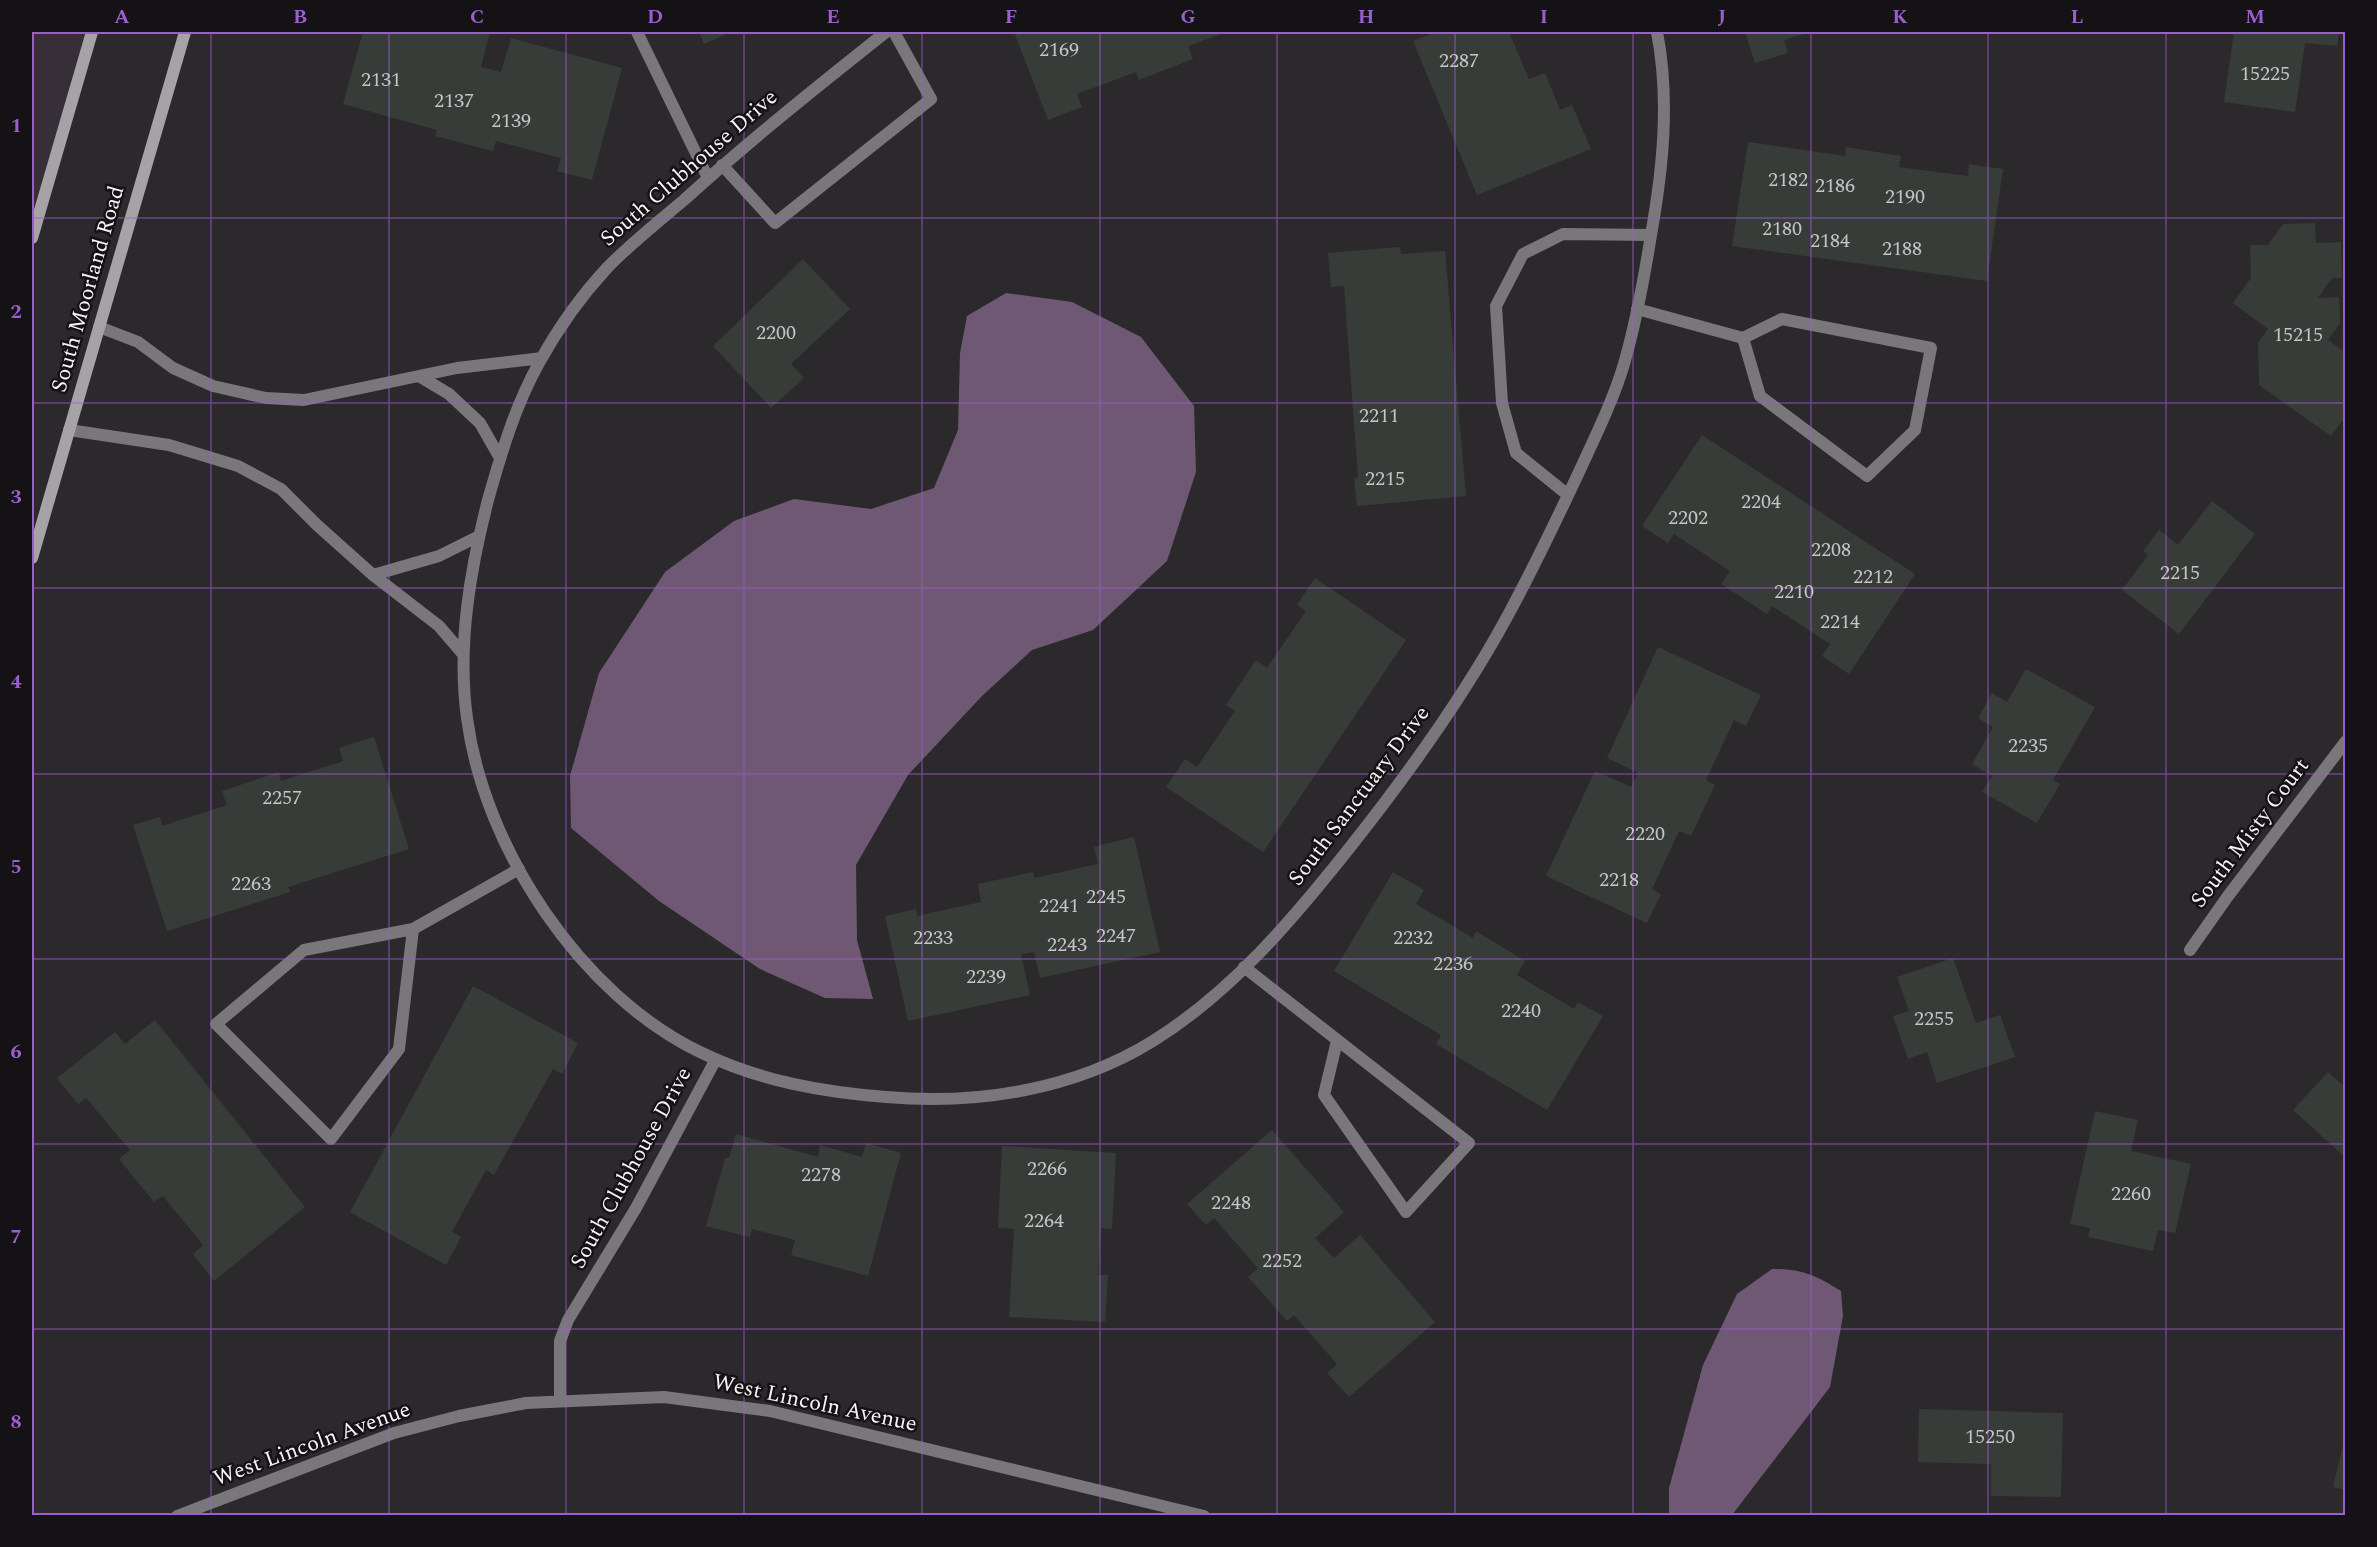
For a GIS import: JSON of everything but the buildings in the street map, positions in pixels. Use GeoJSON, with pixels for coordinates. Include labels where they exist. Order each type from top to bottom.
{"type":"FeatureCollection","features":[{"type":"Feature","properties":{"kind":"main road"},"geometry":{"type":"LineString","coordinates":[[32,237],[92,32]]}},
{"type":"Feature","properties":{"kind":"main road","name":"South Moorland Road"},"geometry":{"type":"LineString","coordinates":[[32,558],[185,32]]}},
{"type":"Feature","properties":{"kind":"street"},"geometry":{"type":"LineString","coordinates":[[637,32],[708,178]]}},
{"type":"Feature","properties":{"kind":"street","name":"South Clubhouse Drive"},"geometry":{"type":"LineString","coordinates":[[560,1401],[561,1341],[568,1320],[636,1208],[716,1059],[657,1028],[594,974],[558,932],[519,870],[493,817],[474,758],[466,712],[464,654],[474,554],[500,458],[528,383],[573,311],[607,268],[722,165],[886,32]]}},
{"type":"Feature","properties":{"kind":"street"},"geometry":{"type":"LineString","coordinates":[[722,165],[775,223],[931,99],[894,32]]}},
{"type":"Feature","properties":{"kind":"street","name":"South Sanctuary Drive"},"geometry":{"type":"LineString","coordinates":[[716,1059],[779,1082],[842,1094],[925,1101],[1007,1094],[1069,1080],[1152,1042],[1218,994],[1301,909],[1400,784],[1488,652],[1536,563],[1622,370],[1637,309],[1658,201],[1665,119],[1657,32]]}},
{"type":"Feature","properties":{"kind":"street"},"geometry":{"type":"LineString","coordinates":[[1568,495],[1516,453],[1502,404],[1496,306],[1523,254],[1563,234],[1651,235]]}},
{"type":"Feature","properties":{"kind":"street"},"geometry":{"type":"LineString","coordinates":[[1637,309],[1743,338],[1782,319],[1931,348],[1915,430],[1867,476],[1760,396],[1743,338]]}},
{"type":"Feature","properties":{"kind":"street"},"geometry":{"type":"LineString","coordinates":[[99,327],[138,342],[173,368],[213,386],[266,398],[304,400],[457,368],[542,358]]}},
{"type":"Feature","properties":{"kind":"street"},"geometry":{"type":"LineString","coordinates":[[419,376],[449,394],[480,423],[500,458]]}},
{"type":"Feature","properties":{"kind":"street"},"geometry":{"type":"LineString","coordinates":[[69,430],[168,446],[238,466],[281,489],[316,525],[373,575],[439,626],[464,654]]}},
{"type":"Feature","properties":{"kind":"street"},"geometry":{"type":"LineString","coordinates":[[373,575],[439,556],[479,536]]}},
{"type":"Feature","properties":{"kind":"street","name":"South Misty Court"},"geometry":{"type":"LineString","coordinates":[[2190,950],[2228,896],[2346,741]]}},
{"type":"Feature","properties":{"kind":"street"},"geometry":{"type":"LineString","coordinates":[[413,929],[399,1049],[331,1139],[216,1024],[304,950],[413,929],[519,870]]}},
{"type":"Feature","properties":{"kind":"street"},"geometry":{"type":"LineString","coordinates":[[1244,967],[1469,1143],[1406,1212],[1324,1095],[1337,1041]]}},
{"type":"Feature","properties":{"kind":"street","name":"West Lincoln Avenue"},"geometry":{"type":"LineString","coordinates":[[177,1515],[394,1433],[459,1416],[525,1403],[664,1397],[728,1403],[770,1411],[1204,1515]]}},
{"type":"Feature","properties":{"kind":"shaded area"},"geometry":{"type":"Polygon","coordinates":[[[32,32],[92,32],[32,238],[32,32]]]}},
{"type":"Feature","properties":{"kind":"shaded area"},"geometry":{"type":"Polygon","coordinates":[[[1006,293],[1072,302],[1141,337],[1194,406],[1196,472],[1167,561],[1093,630],[1032,650],[982,696],[908,775],[856,865],[857,940],[873,999],[825,998],[760,969],[659,901],[571,828],[570,776],[599,673],[665,572],[734,521],[794,499],[871,509],[934,488],[958,430],[960,353],[967,316],[1006,293]]]}},
{"type":"Feature","properties":{"kind":"shaded area"},"geometry":{"type":"Polygon","coordinates":[[[1772,1269],[1808,1274],[1841,1291],[1843,1316],[1830,1387],[1732,1515],[1669,1515],[1669,1488],[1703,1365],[1737,1294],[1772,1269]]]}}]}
